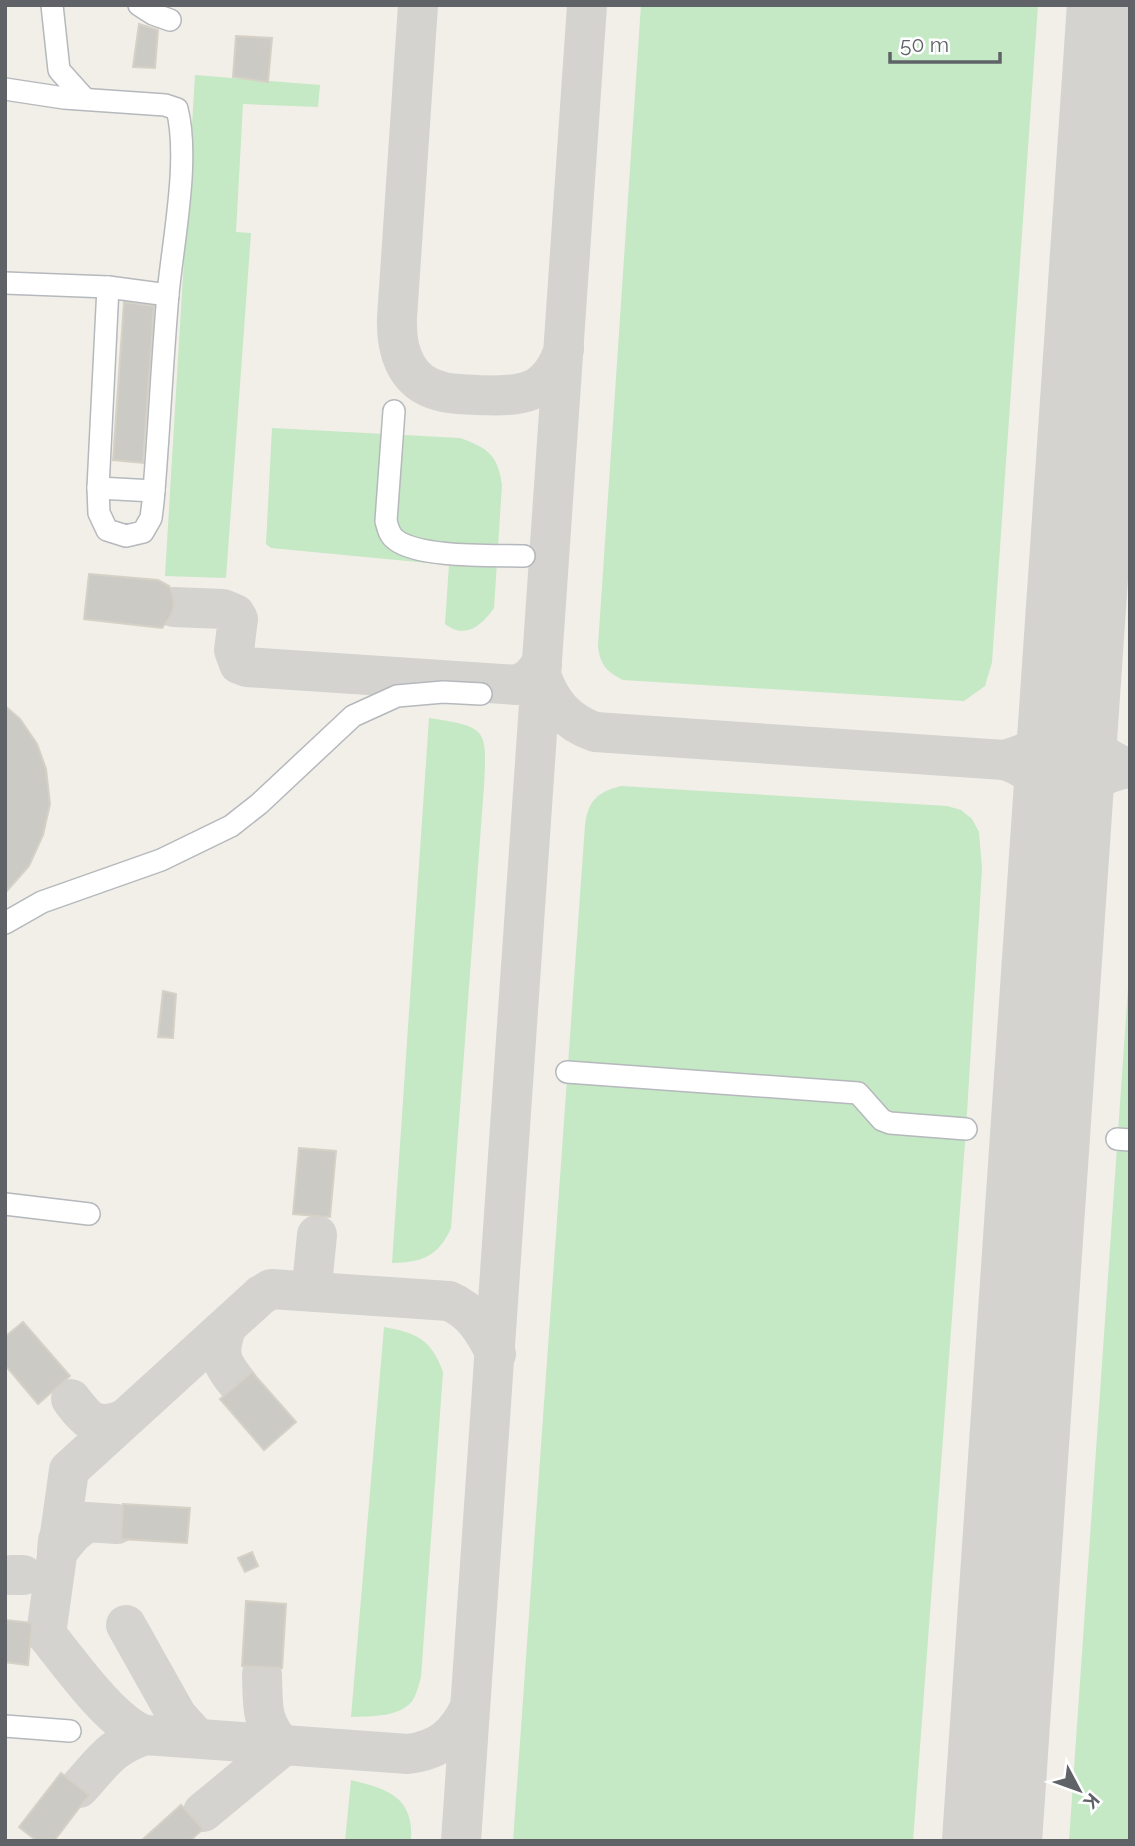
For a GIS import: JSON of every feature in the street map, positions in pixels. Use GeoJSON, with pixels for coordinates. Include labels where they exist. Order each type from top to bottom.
{"type":"FeatureCollection","features":[{"type":"Feature","properties":{"kind":"lane"},"geometry":{"type":"LineString","coordinates":[[52,5],[59,70],[85,99]]}},
{"type":"Feature","properties":{"kind":"lane"},"geometry":{"type":"LineString","coordinates":[[139,5],[170,20]]}},
{"type":"Feature","properties":{"kind":"lane"},"geometry":{"type":"LineString","coordinates":[[5,89],[165,105],[177,109],[181,125],[182,160],[168,295],[151,518],[143,531],[126,536],[107,530],[99,513],[108,287]]}},
{"type":"Feature","properties":{"kind":"lane"},"geometry":{"type":"LineString","coordinates":[[5,283],[108,287],[168,295]]}},
{"type":"Feature","properties":{"kind":"lane"},"geometry":{"type":"LineString","coordinates":[[394,411],[386,521],[389,533],[408,546],[430,552],[524,556]]}},
{"type":"Feature","properties":{"kind":"lane"},"geometry":{"type":"LineString","coordinates":[[98,488],[154,491]]}},
{"type":"Feature","properties":{"kind":"lane"},"geometry":{"type":"LineString","coordinates":[[5,923],[42,902],[161,860],[231,826],[259,804],[353,716],[397,696],[443,692],[481,694]]}},
{"type":"Feature","properties":{"kind":"lane"},"geometry":{"type":"LineString","coordinates":[[567,1072],[858,1093],[881,1119],[890,1123],[966,1129]]}},
{"type":"Feature","properties":{"kind":"lane"},"geometry":{"type":"LineString","coordinates":[[5,1204],[89,1214]]}},
{"type":"Feature","properties":{"kind":"lane"},"geometry":{"type":"LineString","coordinates":[[5,1726],[70,1731]]}},
{"type":"Feature","properties":{"kind":"green space"},"geometry":{"type":"Polygon","coordinates":[[[641,5],[1038,5],[992,662],[985,686],[964,701],[623,680],[609,671],[600,658],[598,646],[641,5]]]}},
{"type":"Feature","properties":{"kind":"green space"},"geometry":{"type":"Polygon","coordinates":[[[195,75],[320,85],[318,107],[243,104],[236,232],[251,233],[226,578],[165,576],[195,75]]]}},
{"type":"Feature","properties":{"kind":"green space"},"geometry":{"type":"Polygon","coordinates":[[[272,428],[460,438],[490,454],[498,466],[502,485],[494,608],[489,614],[479,625],[467,630],[460,631],[445,624],[449,565],[271,548],[266,544],[272,428]]]}},
{"type":"Feature","properties":{"kind":"green space"},"geometry":{"type":"Polygon","coordinates":[[[429,718],[462,724],[473,728],[479,734],[485,752],[484,786],[451,1228],[435,1252],[420,1259],[392,1263],[429,718]]]}},
{"type":"Feature","properties":{"kind":"green space"},"geometry":{"type":"Polygon","coordinates":[[[621,786],[947,806],[961,810],[972,819],[979,832],[982,869],[966,1129],[913,1841],[513,1841],[585,825],[589,809],[596,798],[621,786]]]}},
{"type":"Feature","properties":{"kind":"green space"},"geometry":{"type":"Polygon","coordinates":[[[1130,959],[1130,1841],[1069,1841],[1130,959]]]}},
{"type":"Feature","properties":{"kind":"green space"},"geometry":{"type":"Polygon","coordinates":[[[384,1327],[421,1339],[433,1352],[443,1372],[421,1677],[414,1698],[402,1709],[386,1715],[351,1717],[384,1327]]]}},
{"type":"Feature","properties":{"kind":"green space"},"geometry":{"type":"Polygon","coordinates":[[[351,1780],[376,1787],[396,1797],[408,1814],[411,1841],[345,1841],[351,1780]]]}},
{"type":"Feature","properties":{"kind":"building"},"geometry":{"type":"Polygon","coordinates":[[[139,24],[158,30],[155,68],[133,67],[139,24]]]}},
{"type":"Feature","properties":{"kind":"building"},"geometry":{"type":"Polygon","coordinates":[[[236,36],[272,38],[268,82],[233,77],[236,36]]]}},
{"type":"Feature","properties":{"kind":"building"},"geometry":{"type":"Polygon","coordinates":[[[124,302],[154,306],[143,463],[113,460],[124,302]]]}},
{"type":"Feature","properties":{"kind":"building"},"geometry":{"type":"Polygon","coordinates":[[[89,574],[158,580],[169,586],[173,596],[174,607],[170,617],[162,628],[84,619],[89,574]]]}},
{"type":"Feature","properties":{"kind":"building"},"geometry":{"type":"Polygon","coordinates":[[[5,706],[20,719],[37,744],[46,769],[50,804],[43,835],[29,866],[5,893],[5,706]]]}},
{"type":"Feature","properties":{"kind":"building"},"geometry":{"type":"Polygon","coordinates":[[[163,991],[176,994],[173,1038],[158,1037],[163,991]]]}},
{"type":"Feature","properties":{"kind":"building"},"geometry":{"type":"Polygon","coordinates":[[[299,1148],[336,1151],[330,1217],[293,1214],[299,1148]]]}},
{"type":"Feature","properties":{"kind":"building"},"geometry":{"type":"Polygon","coordinates":[[[23,1322],[70,1376],[38,1404],[5,1365],[5,1337],[23,1322]]]}},
{"type":"Feature","properties":{"kind":"building"},"geometry":{"type":"Polygon","coordinates":[[[252,1372],[296,1422],[264,1450],[220,1399],[252,1372]]]}},
{"type":"Feature","properties":{"kind":"building"},"geometry":{"type":"Polygon","coordinates":[[[123,1504],[190,1508],[187,1543],[121,1539],[123,1504]]]}},
{"type":"Feature","properties":{"kind":"building"},"geometry":{"type":"Polygon","coordinates":[[[252,1552],[258,1566],[245,1572],[238,1558],[252,1552]]]}},
{"type":"Feature","properties":{"kind":"building"},"geometry":{"type":"Polygon","coordinates":[[[246,1601],[286,1604],[282,1668],[242,1666],[246,1601]]]}},
{"type":"Feature","properties":{"kind":"building"},"geometry":{"type":"Polygon","coordinates":[[[5,1620],[32,1623],[28,1665],[5,1662],[5,1620]]]}},
{"type":"Feature","properties":{"kind":"building"},"geometry":{"type":"Polygon","coordinates":[[[61,1773],[89,1795],[54,1841],[37,1841],[19,1827],[61,1773]]]}},
{"type":"Feature","properties":{"kind":"building"},"geometry":{"type":"Polygon","coordinates":[[[181,1805],[203,1829],[190,1841],[141,1841],[181,1805]]]}},
{"type":"Feature","properties":{"kind":"taxiway"},"geometry":{"type":"LineString","coordinates":[[418,5],[397,318],[398,341],[405,363],[418,380],[440,391],[507,395],[532,390],[542,384],[558,364],[564,349]]}},
{"type":"Feature","properties":{"kind":"taxiway"},"geometry":{"type":"LineString","coordinates":[[461,1841],[587,5]]}},
{"type":"Feature","properties":{"kind":"taxiway"},"geometry":{"type":"LineString","coordinates":[[174,607],[223,609],[235,614],[238,619],[234,650],[239,664],[247,667],[517,685],[530,678],[542,664]]}},
{"type":"Feature","properties":{"kind":"taxiway"},"geometry":{"type":"LineString","coordinates":[[541,675],[561,711],[576,723],[595,732],[1004,760],[1031,774],[1045,788],[1062,814],[1076,797],[1099,778],[1130,768]]}},
{"type":"Feature","properties":{"kind":"taxiway"},"geometry":{"type":"LineString","coordinates":[[1069,709],[1092,745],[1108,758],[1128,768]]}},
{"type":"Feature","properties":{"kind":"taxiway"},"geometry":{"type":"LineString","coordinates":[[1004,760],[1043,743],[1069,709]]}},
{"type":"Feature","properties":{"kind":"taxiway"},"geometry":{"type":"LineString","coordinates":[[313,1275],[317,1235]]}},
{"type":"Feature","properties":{"kind":"taxiway"},"geometry":{"type":"LineString","coordinates":[[470,1707],[459,1726],[446,1740],[429,1749],[408,1754],[145,1735],[132,1728],[105,1705],[46,1634],[69,1470],[261,1295],[271,1289],[449,1301],[471,1316],[496,1354]]}},
{"type":"Feature","properties":{"kind":"taxiway"},"geometry":{"type":"LineString","coordinates":[[226,1329],[222,1358],[238,1384]]}},
{"type":"Feature","properties":{"kind":"taxiway"},"geometry":{"type":"LineString","coordinates":[[71,1399],[92,1421],[105,1424],[123,1420],[114,1428]]}},
{"type":"Feature","properties":{"kind":"taxiway"},"geometry":{"type":"LineString","coordinates":[[58,1540],[57,1552],[72,1534],[87,1522],[117,1524]]}},
{"type":"Feature","properties":{"kind":"taxiway"},"geometry":{"type":"LineString","coordinates":[[11,1575],[23,1575]]}},
{"type":"Feature","properties":{"kind":"taxiway"},"geometry":{"type":"LineString","coordinates":[[126,1625],[177,1716],[197,1738]]}},
{"type":"Feature","properties":{"kind":"taxiway"},"geometry":{"type":"LineString","coordinates":[[203,1812],[283,1746],[270,1729],[264,1713],[262,1674]]}},
{"type":"Feature","properties":{"kind":"taxiway"},"geometry":{"type":"LineString","coordinates":[[79,1788],[115,1750],[145,1735]]}},
{"type":"Feature","properties":{"kind":"runway"},"geometry":{"type":"LineString","coordinates":[[992,1841],[1117,5]]}}]}
